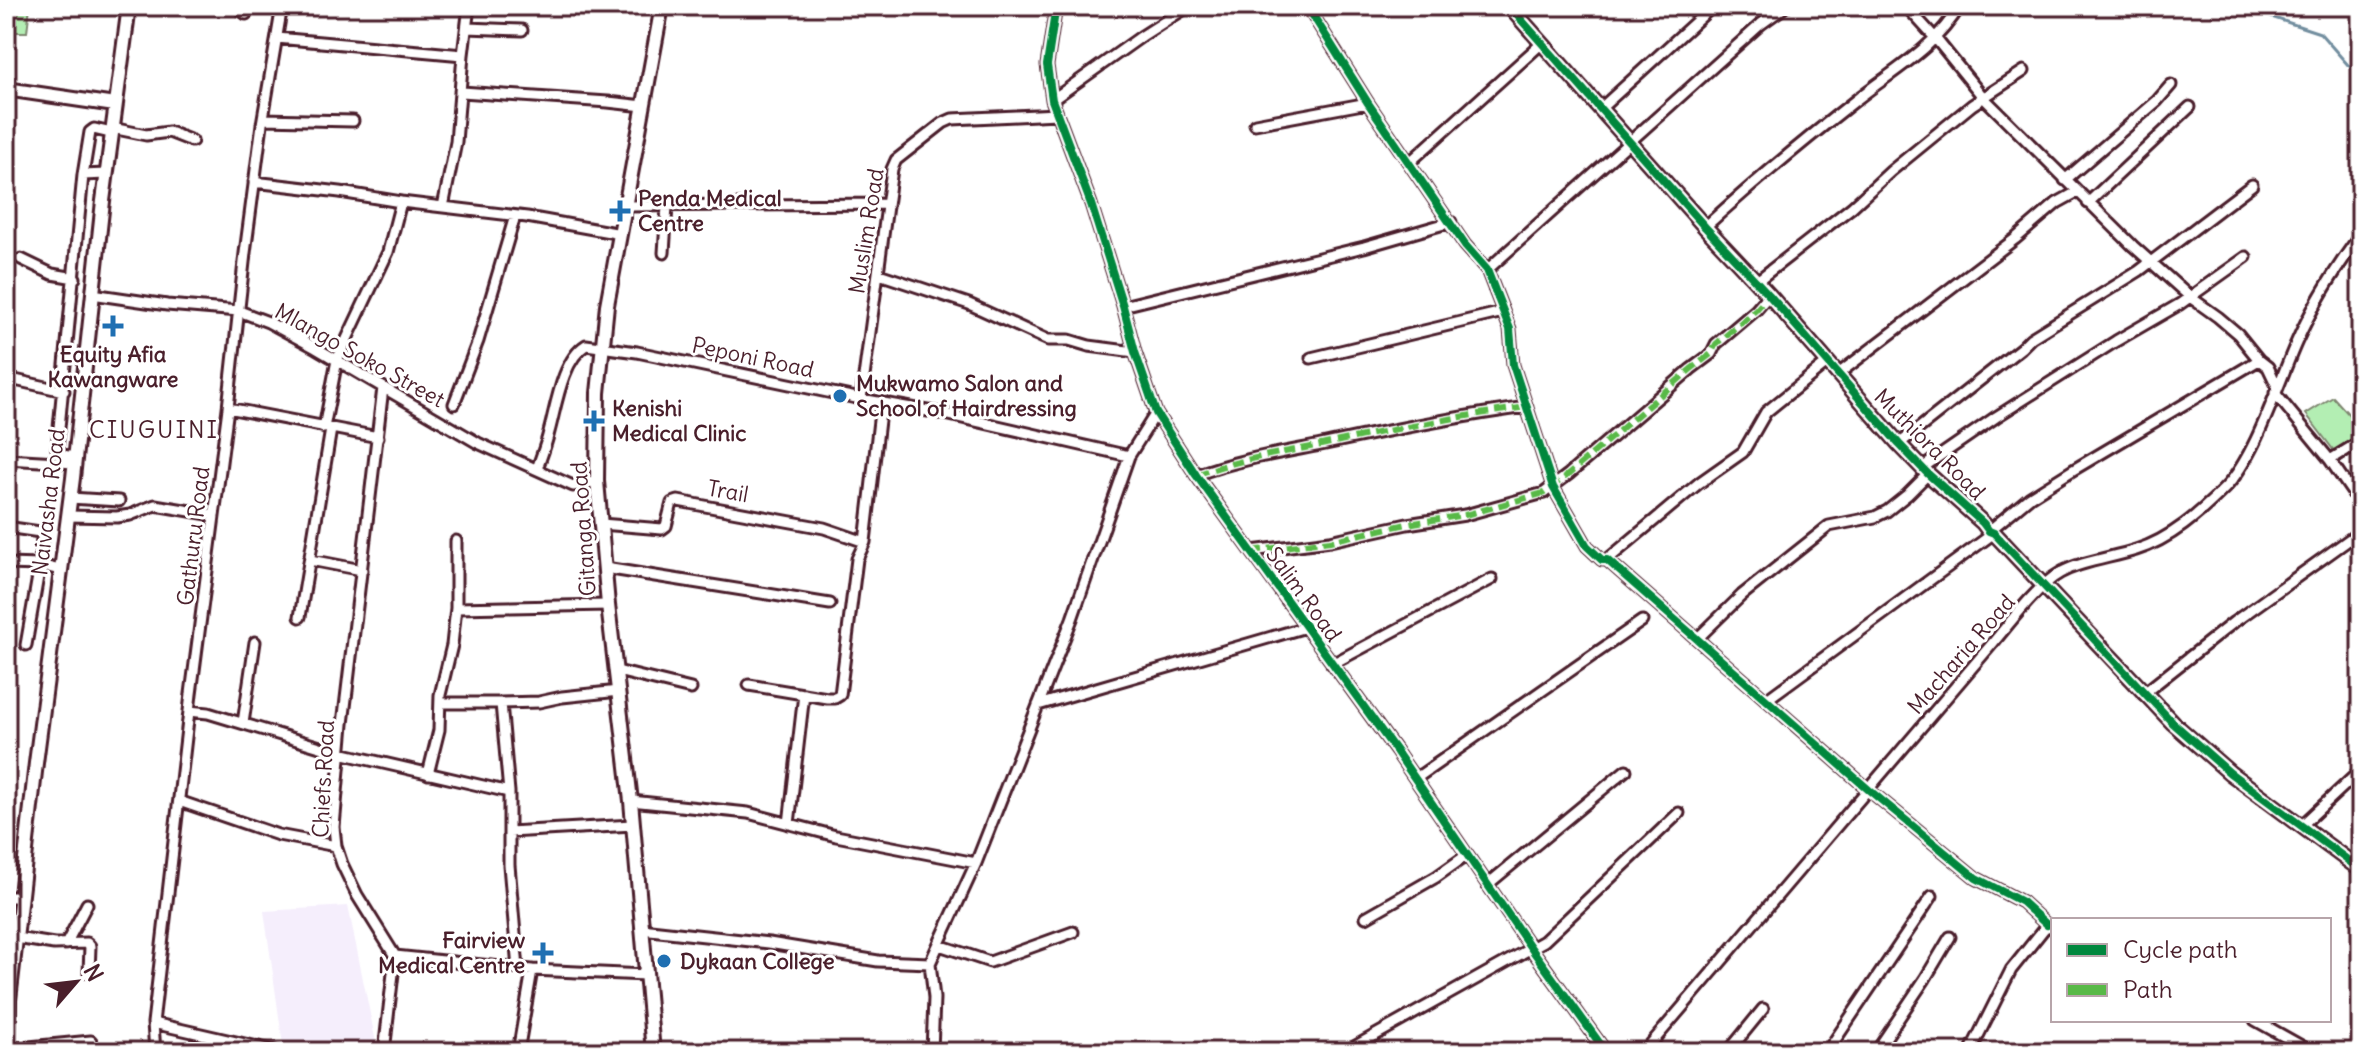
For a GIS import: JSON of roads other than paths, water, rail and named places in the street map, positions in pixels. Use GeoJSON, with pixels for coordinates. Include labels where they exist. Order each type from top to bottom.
{"type":"FeatureCollection","features":[{"type":"Feature","properties":{"kind":"main road","name":"Naivasha Road"},"geometry":{"type":"LineString","coordinates":[[8,1051],[10,961],[16,938],[75,460],[111,131],[129,6]]}},
{"type":"Feature","properties":{"kind":"main road","name":"Gitanga Road"},"geometry":{"type":"LineString","coordinates":[[653,1052],[631,801],[597,481],[598,393],[607,305],[662,6]]}},
{"type":"Feature","properties":{"kind":"main road","name":"Muthiora Road"},"geometry":{"type":"LineString","coordinates":[[1514,8],[1541,44],[1757,281],[1899,444],[2045,585],[2143,694],[2230,773],[2361,870]]}},
{"type":"Feature","properties":{"kind":"main road"},"geometry":{"type":"LineString","coordinates":[[6,89],[115,105]]}},
{"type":"Feature","properties":{"kind":"street","name":"Gathuru Road"},"geometry":{"type":"LineString","coordinates":[[155,1052],[153,1023],[189,711],[254,182],[282,6]]}},
{"type":"Feature","properties":{"kind":"street"},"geometry":{"type":"LineString","coordinates":[[443,207],[456,142],[469,6]]}},
{"type":"Feature","properties":{"kind":"street"},"geometry":{"type":"LineString","coordinates":[[1056,6],[1047,65],[1057,114]]}},
{"type":"Feature","properties":{"kind":"street"},"geometry":{"type":"LineString","coordinates":[[1052,100],[1189,6]]}},
{"type":"Feature","properties":{"kind":"street"},"geometry":{"type":"LineString","coordinates":[[1307,6],[1368,103],[1465,245],[1487,270],[1510,329],[1513,365],[1553,487],[1587,546],[1698,638],[1869,790],[1976,878],[2022,902],[2050,926],[2011,970],[1970,1052]]}},
{"type":"Feature","properties":{"kind":"street"},"geometry":{"type":"LineString","coordinates":[[1600,109],[1713,6]]}},
{"type":"Feature","properties":{"kind":"street"},"geometry":{"type":"LineString","coordinates":[[1487,270],[1761,24],[1786,6]]}},
{"type":"Feature","properties":{"kind":"street"},"geometry":{"type":"LineString","coordinates":[[1906,6],[1983,97],[2088,203],[2151,263],[2238,334],[2268,367],[2276,389],[2361,505]]}},
{"type":"Feature","properties":{"kind":"street"},"geometry":{"type":"LineString","coordinates":[[1705,227],[1799,146],[1870,89],[1909,63],[1936,39],[1960,6]]}},
{"type":"Feature","properties":{"kind":"street"},"geometry":{"type":"LineString","coordinates":[[467,28],[522,30]]}},
{"type":"Feature","properties":{"kind":"street"},"geometry":{"type":"LineString","coordinates":[[277,38],[463,55]]}},
{"type":"Feature","properties":{"kind":"street"},"geometry":{"type":"LineString","coordinates":[[1410,162],[1541,44]]}},
{"type":"Feature","properties":{"kind":"street"},"geometry":{"type":"LineString","coordinates":[[1757,281],[1852,207],[1943,127],[2024,71]]}},
{"type":"Feature","properties":{"kind":"street"},"geometry":{"type":"LineString","coordinates":[[2065,180],[2157,101],[2171,85]]}},
{"type":"Feature","properties":{"kind":"street"},"geometry":{"type":"LineString","coordinates":[[462,92],[644,106]]}},
{"type":"Feature","properties":{"kind":"street"},"geometry":{"type":"LineString","coordinates":[[1255,124],[1368,103]]}},
{"type":"Feature","properties":{"kind":"street"},"geometry":{"type":"LineString","coordinates":[[2088,203],[2190,107]]}},
{"type":"Feature","properties":{"kind":"street","name":"Muslim Road"},"geometry":{"type":"LineString","coordinates":[[861,399],[892,169],[896,160],[943,123],[961,118],[1057,114]]}},
{"type":"Feature","properties":{"kind":"street","name":"Salim Road"},"geometry":{"type":"LineString","coordinates":[[1057,114],[1091,204],[1156,413],[1196,475],[1415,779],[1606,1052]]}},
{"type":"Feature","properties":{"kind":"street"},"geometry":{"type":"LineString","coordinates":[[263,119],[353,121]]}},
{"type":"Feature","properties":{"kind":"street"},"geometry":{"type":"LineString","coordinates":[[75,460],[62,455],[57,449],[83,175],[90,132],[94,129],[146,135],[169,132],[192,141]]}},
{"type":"Feature","properties":{"kind":"street"},"geometry":{"type":"LineString","coordinates":[[83,175],[106,174]]}},
{"type":"Feature","properties":{"kind":"street"},"geometry":{"type":"LineString","coordinates":[[254,182],[515,216],[621,234]]}},
{"type":"Feature","properties":{"kind":"street"},"geometry":{"type":"LineString","coordinates":[[1899,444],[2031,338],[2151,263],[2252,185]]}},
{"type":"Feature","properties":{"kind":"street"},"geometry":{"type":"LineString","coordinates":[[1837,375],[2015,239],[2057,203],[2077,192]]}},
{"type":"Feature","properties":{"kind":"street"},"geometry":{"type":"LineString","coordinates":[[81,201],[103,201]]}},
{"type":"Feature","properties":{"kind":"street"},"geometry":{"type":"LineString","coordinates":[[300,617],[337,360],[388,252],[401,202]]}},
{"type":"Feature","properties":{"kind":"street"},"geometry":{"type":"LineString","coordinates":[[625,206],[887,204]]}},
{"type":"Feature","properties":{"kind":"street"},"geometry":{"type":"LineString","coordinates":[[664,253],[667,206]]}},
{"type":"Feature","properties":{"kind":"street"},"geometry":{"type":"LineString","coordinates":[[454,404],[478,341],[515,216]]}},
{"type":"Feature","properties":{"kind":"street"},"geometry":{"type":"LineString","coordinates":[[1123,306],[1364,247],[1451,222]]}},
{"type":"Feature","properties":{"kind":"street","name":"Macharia Road"},"geometry":{"type":"LineString","coordinates":[[1644,1052],[2045,585],[2066,570],[2158,541],[2186,523],[2228,485],[2252,447],[2298,339],[2327,282],[2361,236]]}},
{"type":"Feature","properties":{"kind":"street"},"geometry":{"type":"LineString","coordinates":[[1698,638],[1742,595],[1829,526],[1875,517],[1887,511],[1907,495],[1925,471],[1996,417],[2190,297],[2246,257]]}},
{"type":"Feature","properties":{"kind":"street"},"geometry":{"type":"LineString","coordinates":[[21,259],[52,274],[75,278]]}},
{"type":"Feature","properties":{"kind":"street"},"geometry":{"type":"LineString","coordinates":[[75,265],[95,265]]}},
{"type":"Feature","properties":{"kind":"street"},"geometry":{"type":"LineString","coordinates":[[879,274],[969,304],[1048,340],[1069,340],[1135,352]]}},
{"type":"Feature","properties":{"kind":"street"},"geometry":{"type":"LineString","coordinates":[[1251,551],[1330,541],[1465,515],[1528,498],[1553,487],[1711,354],[1716,344],[1769,295]]}},
{"type":"Feature","properties":{"kind":"street","name":"Mlango Soko Street"},"geometry":{"type":"LineString","coordinates":[[72,304],[91,300],[239,311],[268,322],[337,360],[478,443],[573,486],[597,481]]}},
{"type":"Feature","properties":{"kind":"street"},"geometry":{"type":"LineString","coordinates":[[1311,358],[1503,312]]}},
{"type":"Feature","properties":{"kind":"street"},"geometry":{"type":"LineString","coordinates":[[537,469],[564,377],[572,360],[583,346],[602,347]]}},
{"type":"Feature","properties":{"kind":"street","name":"Peponi Road"},"geometry":{"type":"LineString","coordinates":[[602,347],[945,414],[1129,456]]}},
{"type":"Feature","properties":{"kind":"street"},"geometry":{"type":"LineString","coordinates":[[1766,700],[1991,532],[2030,497],[2259,360]]}},
{"type":"Feature","properties":{"kind":"street"},"geometry":{"type":"LineString","coordinates":[[67,363],[85,364]]}},
{"type":"Feature","properties":{"kind":"street"},"geometry":{"type":"LineString","coordinates":[[1607,560],[1699,483],[1743,452],[1766,412],[1827,363]]}},
{"type":"Feature","properties":{"kind":"street"},"geometry":{"type":"LineString","coordinates":[[6,378],[64,391]]}},
{"type":"Feature","properties":{"kind":"street","name":"Chiefs Road"},"geometry":{"type":"LineString","coordinates":[[383,388],[334,827],[336,846],[357,895],[395,956]]}},
{"type":"Feature","properties":{"kind":"street"},"geometry":{"type":"LineString","coordinates":[[749,685],[831,698],[840,695],[857,559],[865,542],[881,403]]}},
{"type":"Feature","properties":{"kind":"street"},"geometry":{"type":"LineString","coordinates":[[62,406],[80,408]]}},
{"type":"Feature","properties":{"kind":"street"},"geometry":{"type":"LineString","coordinates":[[1196,475],[1247,460],[1370,434],[1527,407]]}},
{"type":"Feature","properties":{"kind":"street"},"geometry":{"type":"LineString","coordinates":[[228,408],[378,437]]}},
{"type":"Feature","properties":{"kind":"street"},"geometry":{"type":"LineString","coordinates":[[932,1052],[934,998],[930,963],[976,863],[1072,619],[1129,456],[1156,413]]}},
{"type":"Feature","properties":{"kind":"street"},"geometry":{"type":"LineString","coordinates":[[2330,460],[2361,441]]}},
{"type":"Feature","properties":{"kind":"street"},"geometry":{"type":"LineString","coordinates":[[6,459],[75,460]]}},
{"type":"Feature","properties":{"kind":"street"},"geometry":{"type":"LineString","coordinates":[[70,498],[119,501]]}},
{"type":"Feature","properties":{"kind":"street","name":"Trail"},"geometry":{"type":"LineString","coordinates":[[601,524],[662,529],[667,523],[672,503],[678,501],[824,528],[865,542]]}},
{"type":"Feature","properties":{"kind":"street"},"geometry":{"type":"LineString","coordinates":[[68,516],[117,517],[155,505],[214,515]]}},
{"type":"Feature","properties":{"kind":"street"},"geometry":{"type":"LineString","coordinates":[[6,527],[40,532],[42,537],[26,645]]}},
{"type":"Feature","properties":{"kind":"street"},"geometry":{"type":"LineString","coordinates":[[2143,694],[2234,622],[2361,531]]}},
{"type":"Feature","properties":{"kind":"street"},"geometry":{"type":"LineString","coordinates":[[428,774],[439,730],[440,695],[452,645],[456,608],[456,541]]}},
{"type":"Feature","properties":{"kind":"street"},"geometry":{"type":"LineString","coordinates":[[310,560],[362,570]]}},
{"type":"Feature","properties":{"kind":"street"},"geometry":{"type":"LineString","coordinates":[[6,564],[40,565],[60,570]]}},
{"type":"Feature","properties":{"kind":"street"},"geometry":{"type":"LineString","coordinates":[[605,568],[830,604]]}},
{"type":"Feature","properties":{"kind":"street"},"geometry":{"type":"LineString","coordinates":[[1332,664],[1492,579]]}},
{"type":"Feature","properties":{"kind":"street"},"geometry":{"type":"LineString","coordinates":[[456,608],[608,605]]}},
{"type":"Feature","properties":{"kind":"street"},"geometry":{"type":"LineString","coordinates":[[1415,779],[1642,621]]}},
{"type":"Feature","properties":{"kind":"street"},"geometry":{"type":"LineString","coordinates":[[1038,705],[1306,627]]}},
{"type":"Feature","properties":{"kind":"street"},"geometry":{"type":"LineString","coordinates":[[243,723],[255,642]]}},
{"type":"Feature","properties":{"kind":"street"},"geometry":{"type":"LineString","coordinates":[[617,671],[691,689]]}},
{"type":"Feature","properties":{"kind":"street"},"geometry":{"type":"LineString","coordinates":[[441,703],[539,702],[619,691]]}},
{"type":"Feature","properties":{"kind":"street"},"geometry":{"type":"LineString","coordinates":[[789,824],[804,694]]}},
{"type":"Feature","properties":{"kind":"street"},"geometry":{"type":"LineString","coordinates":[[501,703],[518,969]]}},
{"type":"Feature","properties":{"kind":"street"},"geometry":{"type":"LineString","coordinates":[[189,711],[208,713],[340,753],[509,792]]}},
{"type":"Feature","properties":{"kind":"street"},"geometry":{"type":"LineString","coordinates":[[1487,885],[1626,770]]}},
{"type":"Feature","properties":{"kind":"street"},"geometry":{"type":"LineString","coordinates":[[2301,826],[2361,770]]}},
{"type":"Feature","properties":{"kind":"street"},"geometry":{"type":"LineString","coordinates":[[179,801],[278,835],[336,846]]}},
{"type":"Feature","properties":{"kind":"street"},"geometry":{"type":"LineString","coordinates":[[631,801],[748,813],[836,836],[976,863]]}},
{"type":"Feature","properties":{"kind":"street"},"geometry":{"type":"LineString","coordinates":[[1345,1052],[1553,933],[1679,813]]}},
{"type":"Feature","properties":{"kind":"street"},"geometry":{"type":"LineString","coordinates":[[509,832],[633,825]]}},
{"type":"Feature","properties":{"kind":"street"},"geometry":{"type":"LineString","coordinates":[[1366,917],[1436,877],[1467,855]]}},
{"type":"Feature","properties":{"kind":"street"},"geometry":{"type":"LineString","coordinates":[[1827,1052],[1932,896]]}},
{"type":"Feature","properties":{"kind":"street"},"geometry":{"type":"LineString","coordinates":[[6,897],[21,897]]}},
{"type":"Feature","properties":{"kind":"street"},"geometry":{"type":"LineString","coordinates":[[66,944],[87,904]]}},
{"type":"Feature","properties":{"kind":"street"},"geometry":{"type":"LineString","coordinates":[[641,929],[769,943],[878,961],[930,963]]}},
{"type":"Feature","properties":{"kind":"street"},"geometry":{"type":"LineString","coordinates":[[939,945],[990,962],[1073,932]]}},
{"type":"Feature","properties":{"kind":"street"},"geometry":{"type":"LineString","coordinates":[[1876,1052],[1950,937]]}},
{"type":"Feature","properties":{"kind":"street"},"geometry":{"type":"LineString","coordinates":[[16,938],[89,944],[89,973]]}},
{"type":"Feature","properties":{"kind":"street"},"geometry":{"type":"LineString","coordinates":[[384,1052],[395,956],[518,969],[646,975]]}},
{"type":"Feature","properties":{"kind":"street"},"geometry":{"type":"LineString","coordinates":[[518,1052],[532,970]]}},
{"type":"Feature","properties":{"kind":"street"},"geometry":{"type":"LineString","coordinates":[[1728,1052],[1763,1009]]}},
{"type":"Feature","properties":{"kind":"street"},"geometry":{"type":"LineString","coordinates":[[2259,1022],[2312,1052]]}},
{"type":"Feature","properties":{"kind":"street"},"geometry":{"type":"LineString","coordinates":[[153,1023],[253,1049],[280,1052]]}},
{"type":"Feature","properties":{"kind":"street"},"geometry":{"type":"LineString","coordinates":[[8,1051],[91,1041]]}},
{"type":"Feature","properties":{"kind":"waterway"},"geometry":{"type":"LineString","coordinates":[[2249,6],[2259,13],[2320,33],[2348,65],[2361,74]]}},
{"type":"Feature","properties":{"kind":"place","name":"Penda Medical Centre"},"geometry":{"type":"Point","coordinates":[620,211]}},
{"type":"Feature","properties":{"kind":"place","name":"Equity Afia Kawangware"},"geometry":{"type":"Point","coordinates":[113,326]}},
{"type":"Feature","properties":{"kind":"place","name":"Mukwamo Salon and School of Hairdressing"},"geometry":{"type":"Point","coordinates":[840,396]}},
{"type":"Feature","properties":{"kind":"place","name":"Kenishi Medical Clinic"},"geometry":{"type":"Point","coordinates":[594,421]}},
{"type":"Feature","properties":{"kind":"place","name":"Fairview Medical Centre"},"geometry":{"type":"Point","coordinates":[543,953]}},
{"type":"Feature","properties":{"kind":"place","name":"Dykaan College"},"geometry":{"type":"Point","coordinates":[664,961]}},
{"type":"Feature","properties":{"kind":"district","name":"CIUGUINI"},"geometry":{"type":"Point","coordinates":[154,430]}}]}
